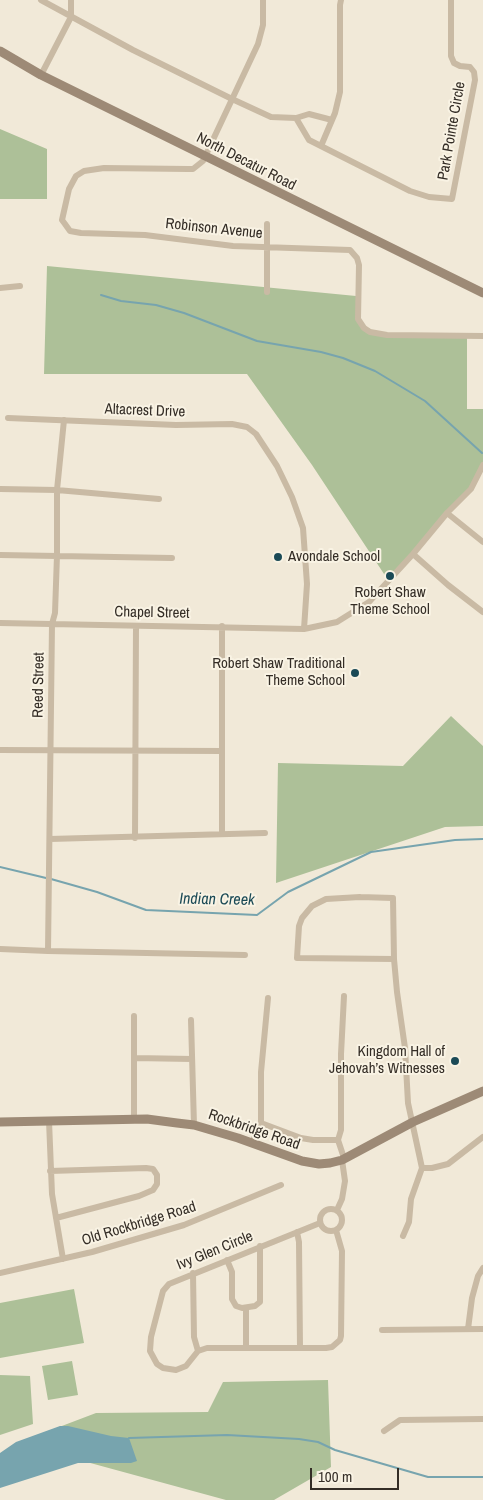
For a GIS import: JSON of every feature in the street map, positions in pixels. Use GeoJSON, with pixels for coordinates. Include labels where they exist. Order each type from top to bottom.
{"type":"FeatureCollection","features":[{"type":"Feature","properties":{"kind":"main road","name":"North Decatur Road"},"geometry":{"type":"LineString","coordinates":[[0,51],[41,75],[483,294]]}},
{"type":"Feature","properties":{"kind":"main road","name":"Rockbridge Road"},"geometry":{"type":"LineString","coordinates":[[0,1122],[147,1119],[194,1125],[302,1161],[319,1164],[343,1159],[413,1122],[483,1091]]}},
{"type":"Feature","properties":{"kind":"street"},"geometry":{"type":"LineString","coordinates":[[41,0],[133,50],[271,117],[296,118],[309,114],[332,120]]}},
{"type":"Feature","properties":{"kind":"street"},"geometry":{"type":"LineString","coordinates":[[41,75],[71,17],[71,0]]}},
{"type":"Feature","properties":{"kind":"street"},"geometry":{"type":"LineString","coordinates":[[205,157],[258,44],[263,25],[263,0]]}},
{"type":"Feature","properties":{"kind":"street"},"geometry":{"type":"LineString","coordinates":[[321,146],[332,120],[340,92],[341,0]]}},
{"type":"Feature","properties":{"kind":"street","name":"Park Pointe Circle"},"geometry":{"type":"LineString","coordinates":[[296,118],[308,140],[410,191],[429,197],[452,199],[475,80],[474,72],[470,67],[454,63],[450,56],[451,0]]}},
{"type":"Feature","properties":{"kind":"street","name":"Robinson Avenue"},"geometry":{"type":"LineString","coordinates":[[205,157],[193,169],[94,168],[84,170],[75,178],[65,201],[62,220],[70,231],[145,235],[232,246],[350,250],[354,253],[359,265],[358,319],[364,328],[370,332],[387,335],[483,336]]}},
{"type":"Feature","properties":{"kind":"street"},"geometry":{"type":"LineString","coordinates":[[267,224],[267,292]]}},
{"type":"Feature","properties":{"kind":"street"},"geometry":{"type":"LineString","coordinates":[[0,288],[20,286]]}},
{"type":"Feature","properties":{"kind":"street","name":"Altacrest Drive"},"geometry":{"type":"LineString","coordinates":[[8,418],[176,425],[232,424],[247,427],[256,434],[277,466],[292,497],[303,528],[307,584],[304,629]]}},
{"type":"Feature","properties":{"kind":"street","name":"Reed Street"},"geometry":{"type":"LineString","coordinates":[[48,951],[52,624],[55,613],[58,490],[64,420]]}},
{"type":"Feature","properties":{"kind":"street","name":"Chapel Street"},"geometry":{"type":"LineString","coordinates":[[0,622],[304,629],[337,622],[369,602],[413,554],[446,513],[471,489],[483,465]]}},
{"type":"Feature","properties":{"kind":"street"},"geometry":{"type":"LineString","coordinates":[[0,489],[58,490],[159,499]]}},
{"type":"Feature","properties":{"kind":"street"},"geometry":{"type":"LineString","coordinates":[[446,513],[483,542]]}},
{"type":"Feature","properties":{"kind":"street"},"geometry":{"type":"LineString","coordinates":[[413,554],[448,585],[483,612]]}},
{"type":"Feature","properties":{"kind":"street"},"geometry":{"type":"LineString","coordinates":[[0,555],[172,558]]}},
{"type":"Feature","properties":{"kind":"street"},"geometry":{"type":"LineString","coordinates":[[135,838],[136,626]]}},
{"type":"Feature","properties":{"kind":"street"},"geometry":{"type":"LineString","coordinates":[[222,626],[222,834]]}},
{"type":"Feature","properties":{"kind":"street"},"geometry":{"type":"LineString","coordinates":[[0,750],[222,752]]}},
{"type":"Feature","properties":{"kind":"street"},"geometry":{"type":"LineString","coordinates":[[50,839],[265,833]]}},
{"type":"Feature","properties":{"kind":"street"},"geometry":{"type":"LineString","coordinates":[[394,959],[298,958],[299,926],[302,918],[312,906],[326,899],[393,898],[394,959],[405,1048],[408,1103],[422,1168],[412,1199],[409,1222],[404,1236]]}},
{"type":"Feature","properties":{"kind":"street"},"geometry":{"type":"LineString","coordinates":[[0,949],[244,955]]}},
{"type":"Feature","properties":{"kind":"street"},"geometry":{"type":"LineString","coordinates":[[320,1223],[324,1229],[332,1231],[336,1230],[342,1222],[342,1215],[337,1210],[342,1199],[346,1181],[338,1140],[341,1130],[341,1054],[344,996]]}},
{"type":"Feature","properties":{"kind":"street"},"geometry":{"type":"LineString","coordinates":[[252,1143],[262,1123],[261,1072],[268,998]]}},
{"type":"Feature","properties":{"kind":"street"},"geometry":{"type":"LineString","coordinates":[[134,1016],[134,1120]]}},
{"type":"Feature","properties":{"kind":"street"},"geometry":{"type":"LineString","coordinates":[[191,1020],[194,1125]]}},
{"type":"Feature","properties":{"kind":"street"},"geometry":{"type":"LineString","coordinates":[[134,1058],[192,1059]]}},
{"type":"Feature","properties":{"kind":"street"},"geometry":{"type":"LineString","coordinates":[[49,1121],[50,1171],[62,1259]]}},
{"type":"Feature","properties":{"kind":"street"},"geometry":{"type":"LineString","coordinates":[[262,1123],[300,1138],[338,1140]]}},
{"type":"Feature","properties":{"kind":"street"},"geometry":{"type":"LineString","coordinates":[[422,1168],[432,1168],[448,1164],[483,1137]]}},
{"type":"Feature","properties":{"kind":"street"},"geometry":{"type":"LineString","coordinates":[[50,1171],[146,1168],[153,1169],[157,1175],[157,1184],[153,1190],[139,1196],[56,1218]]}},
{"type":"Feature","properties":{"kind":"street","name":"Old Rockbridge Road"},"geometry":{"type":"LineString","coordinates":[[0,1273],[62,1259],[184,1226],[281,1185]]}},
{"type":"Feature","properties":{"kind":"street","name":"Ivy Glen Circle"},"geometry":{"type":"LineString","coordinates":[[198,1352],[186,1366],[176,1370],[163,1368],[157,1364],[150,1351],[151,1337],[163,1291],[169,1284],[320,1223],[320,1215],[329,1208],[337,1210]]}},
{"type":"Feature","properties":{"kind":"street"},"geometry":{"type":"LineString","coordinates":[[193,1273],[194,1337],[198,1352],[208,1348],[332,1347],[340,1340],[341,1336],[342,1251],[336,1230]]}},
{"type":"Feature","properties":{"kind":"street"},"geometry":{"type":"LineString","coordinates":[[297,1232],[299,1242],[300,1348]]}},
{"type":"Feature","properties":{"kind":"street"},"geometry":{"type":"LineString","coordinates":[[227,1260],[232,1272],[232,1299],[236,1306],[246,1308],[255,1306],[260,1302],[260,1246]]}},
{"type":"Feature","properties":{"kind":"street"},"geometry":{"type":"LineString","coordinates":[[468,1329],[472,1298],[478,1276],[483,1268]]}},
{"type":"Feature","properties":{"kind":"street"},"geometry":{"type":"LineString","coordinates":[[246,1308],[246,1348]]}},
{"type":"Feature","properties":{"kind":"street"},"geometry":{"type":"LineString","coordinates":[[382,1330],[483,1328]]}},
{"type":"Feature","properties":{"kind":"street"},"geometry":{"type":"LineString","coordinates":[[384,1431],[400,1420],[483,1419]]}},
{"type":"Feature","properties":{"kind":"green space"},"geometry":{"type":"Polygon","coordinates":[[[0,129],[47,149],[47,199],[0,199],[0,129]]]}},
{"type":"Feature","properties":{"kind":"green space"},"geometry":{"type":"Polygon","coordinates":[[[47,266],[356,296],[361,324],[381,335],[467,337],[467,409],[483,409],[483,465],[467,493],[388,580],[312,465],[247,374],[44,374],[47,266]]]}},
{"type":"Feature","properties":{"kind":"green space"},"geometry":{"type":"Polygon","coordinates":[[[451,716],[483,746],[483,826],[445,827],[276,883],[278,763],[403,766],[451,716]]]}},
{"type":"Feature","properties":{"kind":"green space"},"geometry":{"type":"Polygon","coordinates":[[[74,1289],[84,1343],[0,1358],[0,1303],[74,1289]]]}},
{"type":"Feature","properties":{"kind":"green space"},"geometry":{"type":"Polygon","coordinates":[[[72,1361],[78,1395],[48,1400],[42,1366],[72,1361]]]}},
{"type":"Feature","properties":{"kind":"green space"},"geometry":{"type":"Polygon","coordinates":[[[0,1375],[30,1376],[33,1424],[0,1435],[0,1375]]]}},
{"type":"Feature","properties":{"kind":"green space"},"geometry":{"type":"Polygon","coordinates":[[[328,1380],[331,1467],[274,1500],[226,1500],[17,1443],[96,1413],[208,1412],[223,1382],[328,1380]]]}},
{"type":"Feature","properties":{"kind":"water"},"geometry":{"type":"Polygon","coordinates":[[[60,1426],[129,1438],[137,1461],[131,1463],[78,1463],[0,1488],[0,1453],[16,1442],[60,1426]]]}},
{"type":"Feature","properties":{"kind":"waterway"},"geometry":{"type":"LineString","coordinates":[[101,295],[121,301],[156,305],[184,313],[257,341],[321,352],[343,358],[375,371],[425,401],[482,453]]}},
{"type":"Feature","properties":{"kind":"waterway","name":"Indian Creek"},"geometry":{"type":"LineString","coordinates":[[51,879],[97,892],[146,910],[257,915],[288,892],[371,852],[455,840],[483,839]]}},
{"type":"Feature","properties":{"kind":"waterway","name":"Indian Creek"},"geometry":{"type":"LineString","coordinates":[[0,867],[46,878]]}},
{"type":"Feature","properties":{"kind":"waterway"},"geometry":{"type":"LineString","coordinates":[[129,1438],[227,1435],[299,1439],[318,1442],[335,1450],[428,1477],[483,1477]]}},
{"type":"Feature","properties":{"kind":"place","name":"Avondale School"},"geometry":{"type":"Point","coordinates":[278,557]}},
{"type":"Feature","properties":{"kind":"place","name":"Robert Shaw Theme School"},"geometry":{"type":"Point","coordinates":[390,576]}},
{"type":"Feature","properties":{"kind":"place","name":"Robert Shaw Traditional Theme School"},"geometry":{"type":"Point","coordinates":[355,673]}},
{"type":"Feature","properties":{"kind":"place","name":"Kingdom Hall of Jehovah’s Witnesses"},"geometry":{"type":"Point","coordinates":[455,1061]}}]}
